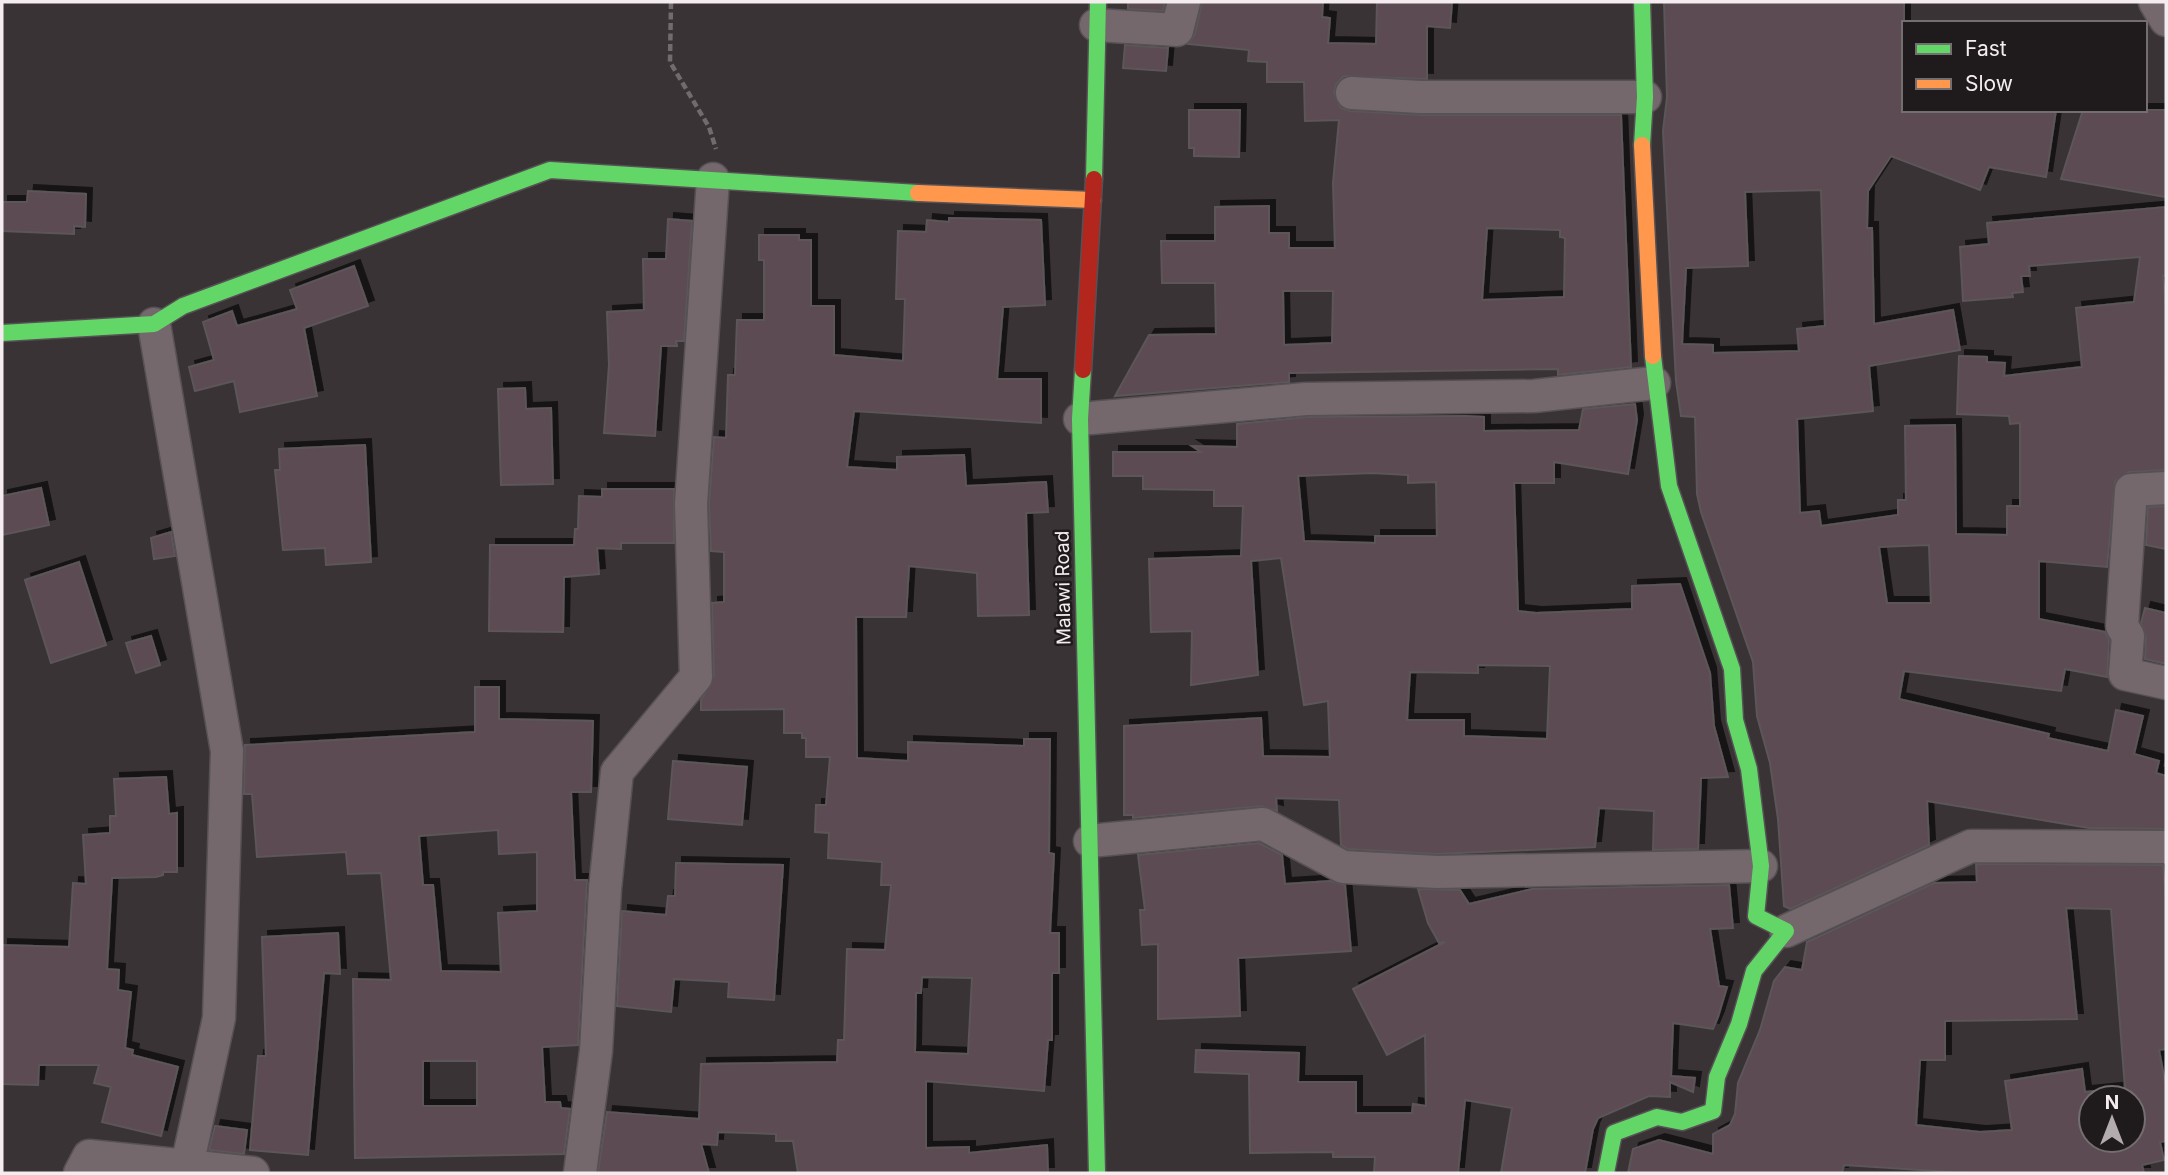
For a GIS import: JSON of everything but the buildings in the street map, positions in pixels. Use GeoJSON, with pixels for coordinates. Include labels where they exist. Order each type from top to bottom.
{"type":"FeatureCollection","features":[{"type":"Feature","properties":{"kind":"street"},"geometry":{"type":"LineString","coordinates":[[1097,13],[1177,30],[1184,2]]}},
{"type":"Feature","properties":{"kind":"street"},"geometry":{"type":"LineString","coordinates":[[1642,2],[1645,97],[1640,130],[1654,383],[1669,486],[1731,669],[1735,720],[1749,769],[1761,866],[1756,916],[1786,931]]}},
{"type":"Feature","properties":{"kind":"street"},"geometry":{"type":"LineString","coordinates":[[2155,2],[2166,20]]}},
{"type":"Feature","properties":{"kind":"street","name":"Malawi Road"},"geometry":{"type":"LineString","coordinates":[[1097,13],[1093,200],[1080,419],[1097,1173]]}},
{"type":"Feature","properties":{"kind":"street"},"geometry":{"type":"LineString","coordinates":[[1352,93],[1420,97],[1645,97]]}},
{"type":"Feature","properties":{"kind":"street"},"geometry":{"type":"LineString","coordinates":[[2,333],[154,324],[183,306],[550,170],[900,192],[1093,200]]}},
{"type":"Feature","properties":{"kind":"street"},"geometry":{"type":"LineString","coordinates":[[580,1173],[596,1051],[605,889],[617,772],[696,677],[691,504],[713,179]]}},
{"type":"Feature","properties":{"kind":"street"},"geometry":{"type":"LineString","coordinates":[[154,324],[227,751],[219,1018],[187,1166]]}},
{"type":"Feature","properties":{"kind":"street"},"geometry":{"type":"LineString","coordinates":[[1080,419],[1306,399],[1534,396],[1654,383]]}},
{"type":"Feature","properties":{"kind":"street"},"geometry":{"type":"LineString","coordinates":[[2166,488],[2131,490],[2122,626],[2128,636],[2125,674],[2166,683]]}},
{"type":"Feature","properties":{"kind":"street"},"geometry":{"type":"LineString","coordinates":[[1090,841],[1263,824],[1343,867],[1437,872],[1761,866]]}},
{"type":"Feature","properties":{"kind":"street"},"geometry":{"type":"LineString","coordinates":[[1606,1173],[1614,1133],[1657,1117],[1682,1122],[1713,1111],[1717,1077],[1739,1024],[1754,971],[1786,931],[1971,846],[2166,847]]}},
{"type":"Feature","properties":{"kind":"street"},"geometry":{"type":"LineString","coordinates":[[80,1173],[89,1156],[253,1173]]}},
{"type":"Feature","properties":{"kind":"path"},"geometry":{"type":"LineString","coordinates":[[671,2],[670,62],[709,127],[716,144],[713,179]]}},
{"type":"Feature","properties":{"kind":"traffic: fast"},"geometry":{"type":"LineString","coordinates":[[1094,179],[1098,2]]}},
{"type":"Feature","properties":{"kind":"traffic: fast"},"geometry":{"type":"LineString","coordinates":[[1642,2],[1645,97],[1642,145]]}},
{"type":"Feature","properties":{"kind":"traffic: fast"},"geometry":{"type":"LineString","coordinates":[[2,333],[154,324],[183,306],[550,170],[918,193]]}},
{"type":"Feature","properties":{"kind":"traffic: fast"},"geometry":{"type":"LineString","coordinates":[[1606,1173],[1614,1133],[1657,1117],[1682,1122],[1713,1111],[1717,1077],[1739,1024],[1754,971],[1786,931],[1756,916],[1761,866],[1749,769],[1735,720],[1732,669],[1669,486],[1653,356]]}},
{"type":"Feature","properties":{"kind":"traffic: fast"},"geometry":{"type":"LineString","coordinates":[[1083,370],[1080,419],[1097,1173]]}},
{"type":"Feature","properties":{"kind":"traffic: slow"},"geometry":{"type":"LineString","coordinates":[[1642,145],[1653,356]]}},
{"type":"Feature","properties":{"kind":"traffic: slow"},"geometry":{"type":"LineString","coordinates":[[918,193],[1093,200]]}},
{"type":"Feature","properties":{"kind":"traffic: jam"},"geometry":{"type":"LineString","coordinates":[[1083,370],[1094,179]]}}]}
